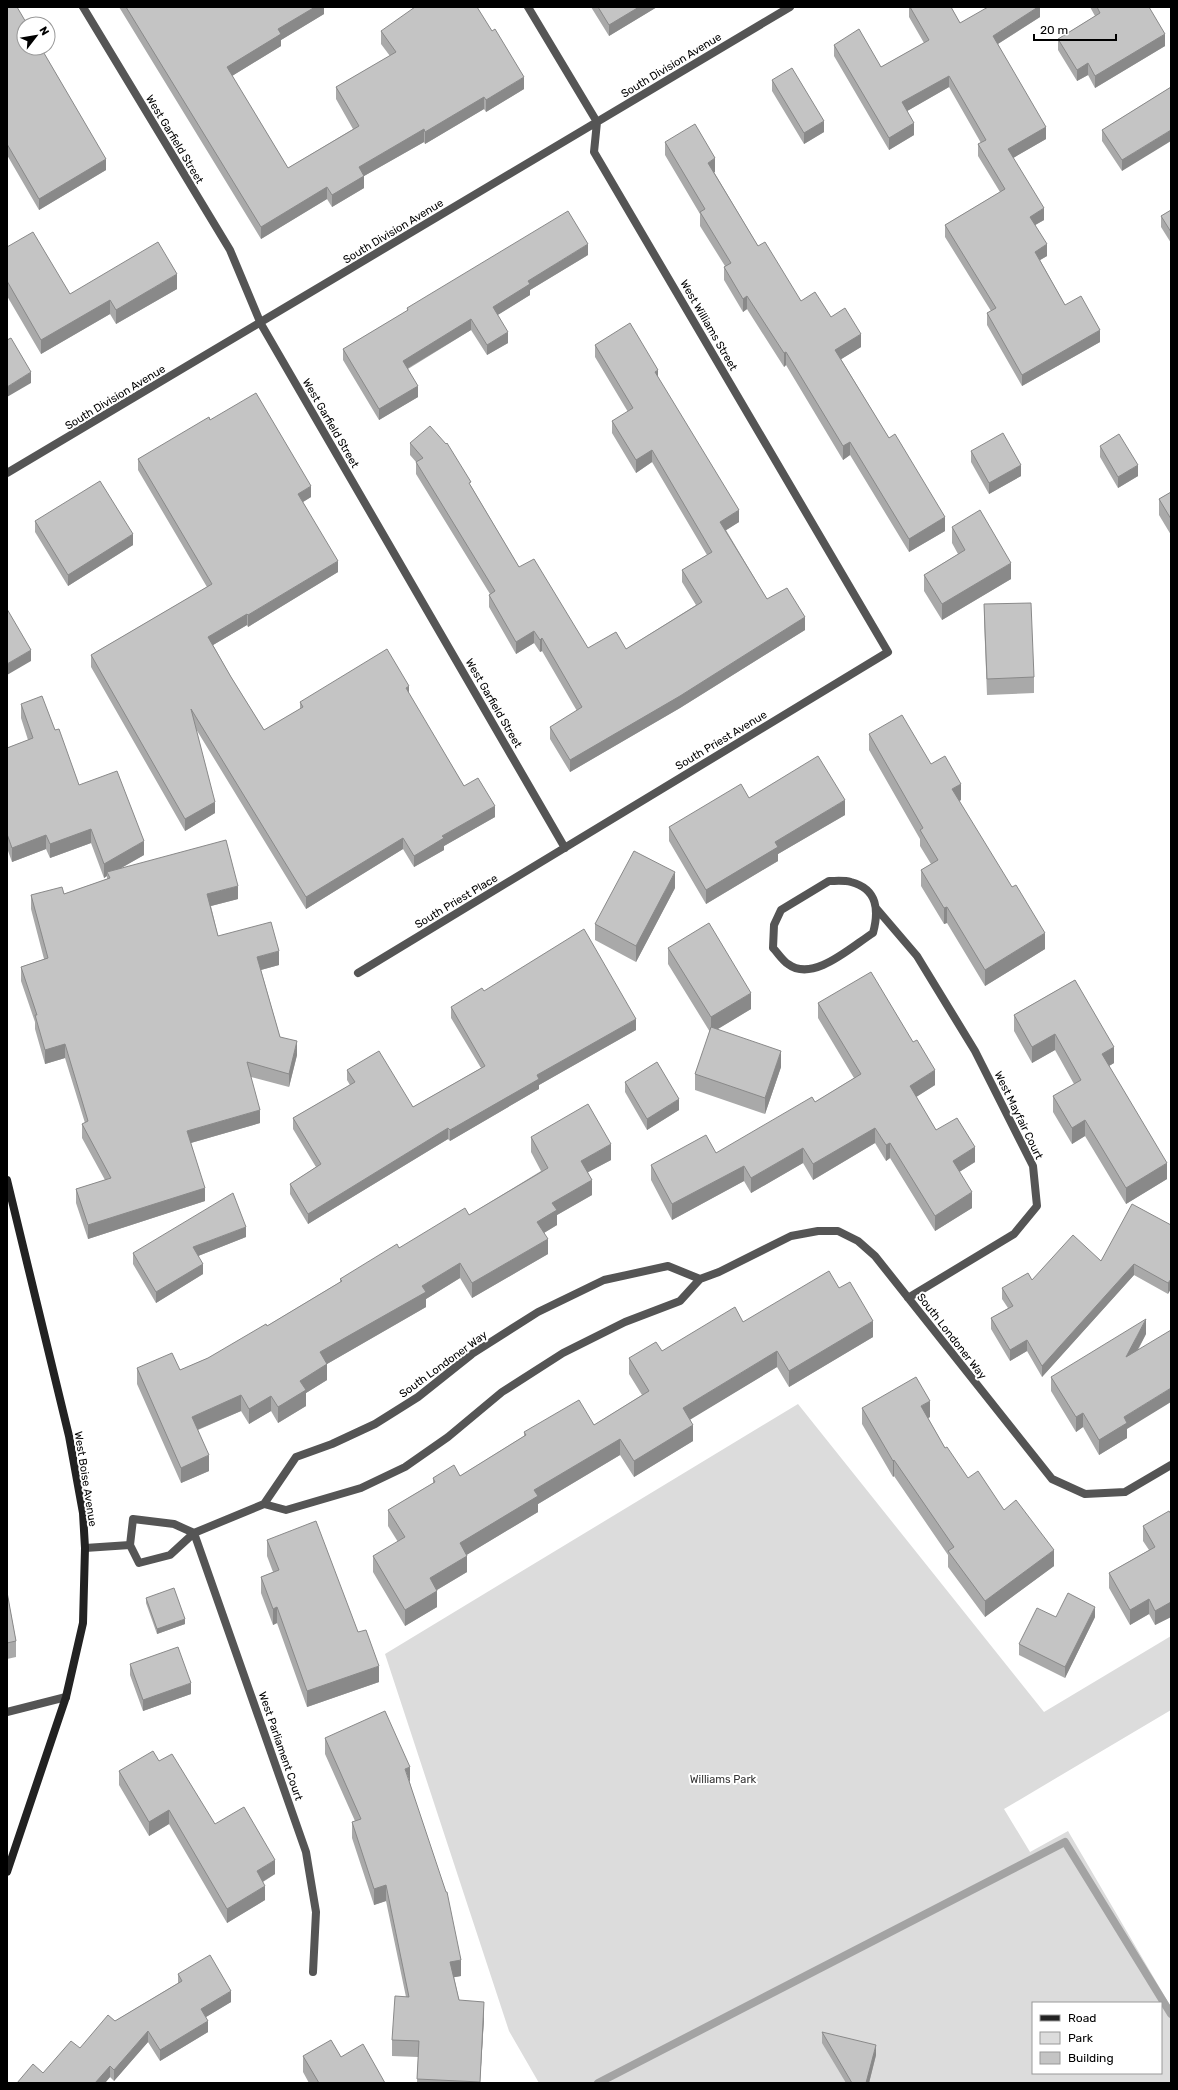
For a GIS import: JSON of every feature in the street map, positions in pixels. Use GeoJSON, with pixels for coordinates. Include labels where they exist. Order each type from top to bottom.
{"type":"FeatureCollection","features":[{"type":"Feature","properties":{"kind":"street","name":"West Garfield Street"},"geometry":{"type":"LineString","coordinates":[[83,7],[230,250],[261,324],[565,848]]}},
{"type":"Feature","properties":{"kind":"street"},"geometry":{"type":"LineString","coordinates":[[528,7],[597,122]]}},
{"type":"Feature","properties":{"kind":"street","name":"South Division Avenue"},"geometry":{"type":"LineString","coordinates":[[7,473],[261,324],[790,7]]}},
{"type":"Feature","properties":{"kind":"street","name":"West Williams Street"},"geometry":{"type":"LineString","coordinates":[[597,122],[594,152],[888,652]]}},
{"type":"Feature","properties":{"kind":"street","name":"South Priest Avenue"},"geometry":{"type":"LineString","coordinates":[[565,848],[888,652]]}},
{"type":"Feature","properties":{"kind":"street","name":"South Priest Place"},"geometry":{"type":"LineString","coordinates":[[358,973],[565,848]]}},
{"type":"Feature","properties":{"kind":"street","name":"West Mayfair Court"},"geometry":{"type":"LineString","coordinates":[[876,908],[878,917],[873,933],[820,968],[805,971],[788,964],[773,948],[774,925],[781,910],[829,881],[850,881],[864,888],[875,901],[876,908],[917,956],[975,1051],[1033,1166],[1037,1206],[1014,1234],[908,1298]]}},
{"type":"Feature","properties":{"kind":"street","name":"West Boise Avenue"},"geometry":{"type":"LineString","coordinates":[[7,1180],[69,1436],[83,1513],[85,1548],[82,1623],[66,1696],[7,1872]]}},
{"type":"Feature","properties":{"kind":"street","name":"South Londoner Way"},"geometry":{"type":"LineString","coordinates":[[700,1279],[668,1266],[604,1280],[538,1312],[472,1354],[418,1397],[375,1424],[296,1457],[264,1504],[286,1510],[361,1488],[405,1467],[448,1437],[502,1392],[563,1353],[625,1322],[680,1301],[700,1279],[719,1272],[791,1236],[818,1231],[838,1231],[858,1241],[875,1256],[1052,1479],[1085,1494],[1125,1492],[1171,1465]]}},
{"type":"Feature","properties":{"kind":"street"},"geometry":{"type":"LineString","coordinates":[[194,1533],[174,1524],[133,1519],[130,1545],[139,1563],[170,1555],[194,1533],[264,1504]]}},
{"type":"Feature","properties":{"kind":"street","name":"West Parliament Court"},"geometry":{"type":"LineString","coordinates":[[194,1533],[306,1852],[316,1912],[313,1972]]}},
{"type":"Feature","properties":{"kind":"street"},"geometry":{"type":"LineString","coordinates":[[85,1548],[130,1545]]}},
{"type":"Feature","properties":{"kind":"street"},"geometry":{"type":"LineString","coordinates":[[7,1712],[66,1696]]}},
{"type":"Feature","properties":{"kind":"green space","name":"Williams Park"},"geometry":{"type":"Polygon","coordinates":[[[798,1404],[1044,1712],[1171,1636],[1171,1710],[1004,1809],[1030,1852],[1068,1831],[1171,2007],[1171,2083],[539,2083],[509,2031],[385,1654],[798,1404]]]}},
{"type":"Feature","properties":{"kind":"building"},"geometry":{"type":"Polygon","coordinates":[[[7,7],[17,7],[22,16],[16,16],[16,56],[46,56],[106,159],[39,199],[7,144],[7,7]]]}},
{"type":"Feature","properties":{"kind":"building"},"geometry":{"type":"Polygon","coordinates":[[[126,7],[315,7],[278,29],[281,34],[227,67],[288,168],[359,126],[336,87],[396,52],[381,31],[415,7],[477,7],[492,31],[495,29],[524,77],[486,100],[484,97],[425,132],[424,129],[359,167],[364,176],[332,195],[327,187],[261,227],[126,7]]]}},
{"type":"Feature","properties":{"kind":"building"},"geometry":{"type":"Polygon","coordinates":[[[598,7],[639,7],[609,25],[598,7]]]}},
{"type":"Feature","properties":{"kind":"building"},"geometry":{"type":"Polygon","coordinates":[[[910,7],[951,7],[960,23],[988,7],[1038,7],[993,36],[1046,127],[1008,149],[1044,208],[1030,217],[1047,244],[1035,252],[1065,305],[1081,296],[1100,330],[1022,375],[987,313],[996,308],[945,225],[1005,189],[978,144],[986,140],[949,76],[902,102],[914,123],[889,138],[834,45],[859,29],[881,67],[929,40],[910,7]]]}},
{"type":"Feature","properties":{"kind":"building"},"geometry":{"type":"Polygon","coordinates":[[[1097,7],[1149,7],[1165,34],[1095,76],[1088,63],[1077,70],[1058,39],[1100,13],[1097,7]]]}},
{"type":"Feature","properties":{"kind":"building"},"geometry":{"type":"Polygon","coordinates":[[[792,68],[824,121],[804,133],[772,80],[792,68]]]}},
{"type":"Feature","properties":{"kind":"building"},"geometry":{"type":"Polygon","coordinates":[[[1171,87],[1171,130],[1122,160],[1102,130],[1171,87]]]}},
{"type":"Feature","properties":{"kind":"building"},"geometry":{"type":"Polygon","coordinates":[[[695,124],[715,158],[708,163],[758,246],[765,242],[801,301],[815,292],[831,317],[845,308],[861,334],[835,350],[889,438],[895,434],[945,517],[909,539],[850,442],[843,446],[786,352],[784,353],[747,296],[743,299],[724,267],[731,263],[700,212],[705,209],[665,142],[695,124]]]}},
{"type":"Feature","properties":{"kind":"building"},"geometry":{"type":"Polygon","coordinates":[[[1171,210],[1171,232],[1161,216],[1171,210]]]}},
{"type":"Feature","properties":{"kind":"building"},"geometry":{"type":"Polygon","coordinates":[[[568,211],[588,244],[528,281],[530,284],[493,307],[508,332],[487,345],[471,319],[403,361],[418,386],[379,409],[343,349],[408,310],[407,308],[568,211]]]}},
{"type":"Feature","properties":{"kind":"building"},"geometry":{"type":"Polygon","coordinates":[[[33,232],[70,294],[158,242],[177,274],[116,310],[110,300],[41,340],[7,281],[7,247],[33,232]]]}},
{"type":"Feature","properties":{"kind":"building"},"geometry":{"type":"Polygon","coordinates":[[[630,323],[658,370],[655,372],[739,510],[720,522],[767,599],[787,588],[805,617],[680,696],[570,760],[550,727],[582,707],[542,638],[540,640],[534,631],[516,642],[489,595],[495,591],[416,462],[423,458],[410,443],[430,426],[446,444],[447,443],[519,567],[534,559],[588,648],[616,632],[626,649],[702,602],[682,570],[712,552],[652,450],[636,460],[612,421],[633,408],[595,345],[630,323]]]}},
{"type":"Feature","properties":{"kind":"building"},"geometry":{"type":"Polygon","coordinates":[[[11,338],[31,372],[7,387],[7,340],[11,338]]]}},
{"type":"Feature","properties":{"kind":"building"},"geometry":{"type":"Polygon","coordinates":[[[256,393],[311,486],[298,494],[338,561],[208,637],[231,677],[264,730],[303,707],[300,702],[387,649],[409,686],[406,688],[464,786],[478,778],[495,806],[442,836],[444,838],[414,856],[403,838],[306,897],[191,709],[215,802],[185,819],[91,655],[212,584],[138,459],[209,417],[210,420],[256,393]]]}},
{"type":"Feature","properties":{"kind":"building"},"geometry":{"type":"Polygon","coordinates":[[[1003,433],[1021,465],[989,483],[971,451],[1003,433]]]}},
{"type":"Feature","properties":{"kind":"building"},"geometry":{"type":"Polygon","coordinates":[[[1119,434],[1138,465],[1118,477],[1100,446],[1119,434]]]}},
{"type":"Feature","properties":{"kind":"building"},"geometry":{"type":"Polygon","coordinates":[[[100,481],[133,534],[68,575],[35,521],[100,481]]]}},
{"type":"Feature","properties":{"kind":"building"},"geometry":{"type":"Polygon","coordinates":[[[1171,492],[1171,519],[1159,499],[1171,492]]]}},
{"type":"Feature","properties":{"kind":"building"},"geometry":{"type":"Polygon","coordinates":[[[980,510],[1011,563],[942,604],[924,575],[965,550],[952,527],[980,510]]]}},
{"type":"Feature","properties":{"kind":"building"},"geometry":{"type":"Polygon","coordinates":[[[1031,603],[1034,677],[987,679],[984,604],[1031,603]]]}},
{"type":"Feature","properties":{"kind":"building"},"geometry":{"type":"Polygon","coordinates":[[[7,609],[31,650],[7,664],[7,609]]]}},
{"type":"Feature","properties":{"kind":"building"},"geometry":{"type":"Polygon","coordinates":[[[42,696],[55,730],[59,729],[79,785],[117,771],[144,841],[104,864],[91,829],[50,844],[46,835],[12,848],[7,834],[7,748],[33,738],[21,704],[42,696]]]}},
{"type":"Feature","properties":{"kind":"building"},"geometry":{"type":"Polygon","coordinates":[[[902,715],[931,764],[945,756],[961,784],[952,789],[1012,887],[1016,885],[1045,933],[985,970],[947,907],[944,908],[921,870],[938,860],[920,830],[923,828],[869,734],[902,715]]]}},
{"type":"Feature","properties":{"kind":"building"},"geometry":{"type":"Polygon","coordinates":[[[818,756],[845,800],[775,842],[778,847],[706,890],[669,827],[741,784],[749,798],[818,756]]]}},
{"type":"Feature","properties":{"kind":"building"},"geometry":{"type":"Polygon","coordinates":[[[226,840],[238,886],[207,894],[218,936],[271,922],[279,951],[257,957],[280,1037],[297,1041],[289,1074],[247,1062],[260,1110],[187,1131],[205,1188],[88,1225],[76,1189],[111,1178],[82,1124],[88,1121],[65,1044],[45,1050],[35,1015],[37,1015],[21,967],[48,958],[31,895],[62,887],[64,894],[110,878],[107,872],[226,840]]]}},
{"type":"Feature","properties":{"kind":"building"},"geometry":{"type":"Polygon","coordinates":[[[634,851],[675,872],[636,946],[595,924],[634,851]]]}},
{"type":"Feature","properties":{"kind":"building"},"geometry":{"type":"Polygon","coordinates":[[[709,923],[751,993],[711,1017],[668,948],[709,923]]]}},
{"type":"Feature","properties":{"kind":"building"},"geometry":{"type":"Polygon","coordinates":[[[584,929],[636,1019],[537,1075],[539,1079],[450,1130],[448,1128],[308,1214],[290,1184],[321,1164],[293,1118],[355,1082],[347,1070],[379,1051],[413,1107],[485,1066],[451,1007],[482,988],[484,991],[584,929]]]}},
{"type":"Feature","properties":{"kind":"building"},"geometry":{"type":"Polygon","coordinates":[[[871,972],[913,1042],[917,1040],[935,1070],[910,1086],[936,1130],[957,1118],[975,1147],[953,1161],[972,1192],[935,1216],[890,1143],[886,1145],[875,1128],[813,1164],[803,1148],[751,1178],[744,1166],[672,1204],[651,1165],[706,1135],[716,1153],[812,1097],[815,1102],[861,1074],[818,1003],[871,972]]]}},
{"type":"Feature","properties":{"kind":"building"},"geometry":{"type":"Polygon","coordinates":[[[1075,980],[1114,1047],[1102,1054],[1167,1163],[1126,1188],[1085,1120],[1072,1128],[1053,1096],[1081,1080],[1055,1034],[1032,1047],[1014,1015],[1075,980]]]}},
{"type":"Feature","properties":{"kind":"building"},"geometry":{"type":"Polygon","coordinates":[[[711,1027],[781,1051],[765,1098],[695,1074],[711,1027]]]}},
{"type":"Feature","properties":{"kind":"building"},"geometry":{"type":"Polygon","coordinates":[[[657,1062],[679,1099],[647,1119],[625,1082],[657,1062]]]}},
{"type":"Feature","properties":{"kind":"building"},"geometry":{"type":"Polygon","coordinates":[[[588,1104],[611,1144],[581,1161],[592,1180],[552,1203],[557,1210],[537,1222],[548,1239],[472,1283],[460,1263],[422,1286],[426,1292],[320,1352],[327,1364],[300,1381],[306,1390],[278,1407],[271,1396],[249,1409],[241,1395],[192,1417],[209,1455],[181,1468],[137,1368],[172,1353],[180,1370],[208,1358],[266,1324],[267,1326],[342,1281],[340,1279],[397,1244],[399,1248],[465,1208],[469,1215],[548,1168],[531,1137],[588,1104]]]}},
{"type":"Feature","properties":{"kind":"building"},"geometry":{"type":"Polygon","coordinates":[[[233,1193],[246,1227],[193,1247],[203,1264],[156,1292],[133,1253],[233,1193]]]}},
{"type":"Feature","properties":{"kind":"building"},"geometry":{"type":"Polygon","coordinates":[[[1132,1204],[1171,1225],[1171,1279],[1168,1283],[1134,1264],[1042,1366],[1027,1340],[1010,1350],[991,1318],[1013,1306],[1002,1288],[1028,1273],[1032,1280],[1073,1235],[1101,1261],[1132,1204]]]}},
{"type":"Feature","properties":{"kind":"building"},"geometry":{"type":"Polygon","coordinates":[[[829,1271],[839,1288],[850,1282],[873,1321],[789,1371],[777,1351],[683,1408],[693,1425],[634,1461],[620,1439],[534,1490],[538,1496],[460,1543],[467,1556],[430,1578],[437,1591],[405,1610],[373,1556],[405,1537],[388,1510],[435,1482],[433,1478],[454,1465],[460,1476],[526,1435],[524,1432],[579,1400],[594,1425],[649,1391],[629,1358],[656,1342],[662,1351],[735,1307],[743,1322],[829,1271]]]}},
{"type":"Feature","properties":{"kind":"building"},"geometry":{"type":"Polygon","coordinates":[[[1146,1319],[1126,1357],[1171,1330],[1171,1388],[1124,1417],[1127,1423],[1099,1440],[1083,1413],[1076,1417],[1051,1377],[1146,1319]]]}},
{"type":"Feature","properties":{"kind":"building"},"geometry":{"type":"Polygon","coordinates":[[[916,1377],[930,1401],[921,1406],[945,1448],[947,1447],[968,1478],[978,1471],[1004,1510],[1016,1500],[1054,1550],[985,1601],[948,1551],[954,1547],[894,1460],[893,1461],[862,1408],[916,1377]]]}},
{"type":"Feature","properties":{"kind":"building"},"geometry":{"type":"Polygon","coordinates":[[[1169,1511],[1171,1514],[1171,1602],[1155,1611],[1149,1599],[1130,1610],[1109,1573],[1155,1547],[1143,1526],[1169,1511]]]}},
{"type":"Feature","properties":{"kind":"building"},"geometry":{"type":"Polygon","coordinates":[[[316,1521],[358,1632],[366,1630],[379,1666],[307,1691],[277,1607],[273,1609],[261,1577],[279,1570],[267,1540],[316,1521]]]}},
{"type":"Feature","properties":{"kind":"building"},"geometry":{"type":"Polygon","coordinates":[[[174,1588],[185,1619],[157,1629],[146,1598],[174,1588]]]}},
{"type":"Feature","properties":{"kind":"building"},"geometry":{"type":"Polygon","coordinates":[[[7,1592],[16,1641],[7,1643],[7,1592]]]}},
{"type":"Feature","properties":{"kind":"building"},"geometry":{"type":"Polygon","coordinates":[[[1068,1593],[1095,1607],[1065,1667],[1019,1644],[1037,1608],[1056,1617],[1068,1593]]]}},
{"type":"Feature","properties":{"kind":"building"},"geometry":{"type":"Polygon","coordinates":[[[178,1647],[191,1683],[143,1700],[130,1664],[178,1647]]]}},
{"type":"Feature","properties":{"kind":"building"},"geometry":{"type":"Polygon","coordinates":[[[385,1711],[410,1767],[405,1769],[447,1892],[461,1960],[450,1962],[459,2000],[484,2002],[480,2082],[417,2079],[419,2041],[392,2040],[395,1996],[409,1997],[386,1885],[374,1889],[352,1822],[361,1819],[325,1738],[385,1711]]]}},
{"type":"Feature","properties":{"kind":"building"},"geometry":{"type":"Polygon","coordinates":[[[153,1751],[159,1761],[172,1754],[215,1824],[244,1807],[275,1860],[257,1871],[265,1886],[227,1909],[169,1810],[149,1822],[119,1771],[153,1751]]]}},
{"type":"Feature","properties":{"kind":"building"},"geometry":{"type":"Polygon","coordinates":[[[210,1955],[231,1991],[201,2009],[208,2021],[160,2050],[148,2031],[114,2070],[110,2066],[95,2083],[17,2083],[33,2064],[43,2073],[71,2041],[80,2048],[108,2015],[115,2021],[182,1981],[178,1974],[210,1955]]]}},
{"type":"Feature","properties":{"kind":"building"},"geometry":{"type":"Polygon","coordinates":[[[822,2032],[876,2045],[866,2083],[852,2083],[822,2032]]]}},
{"type":"Feature","properties":{"kind":"building"},"geometry":{"type":"Polygon","coordinates":[[[331,2040],[341,2057],[363,2044],[385,2083],[319,2083],[303,2056],[331,2040]]]}},
{"type":"Feature","properties":{"kind":"waterway"},"geometry":{"type":"LineString","coordinates":[[598,2083],[1065,1842],[1171,2014]]}}]}
